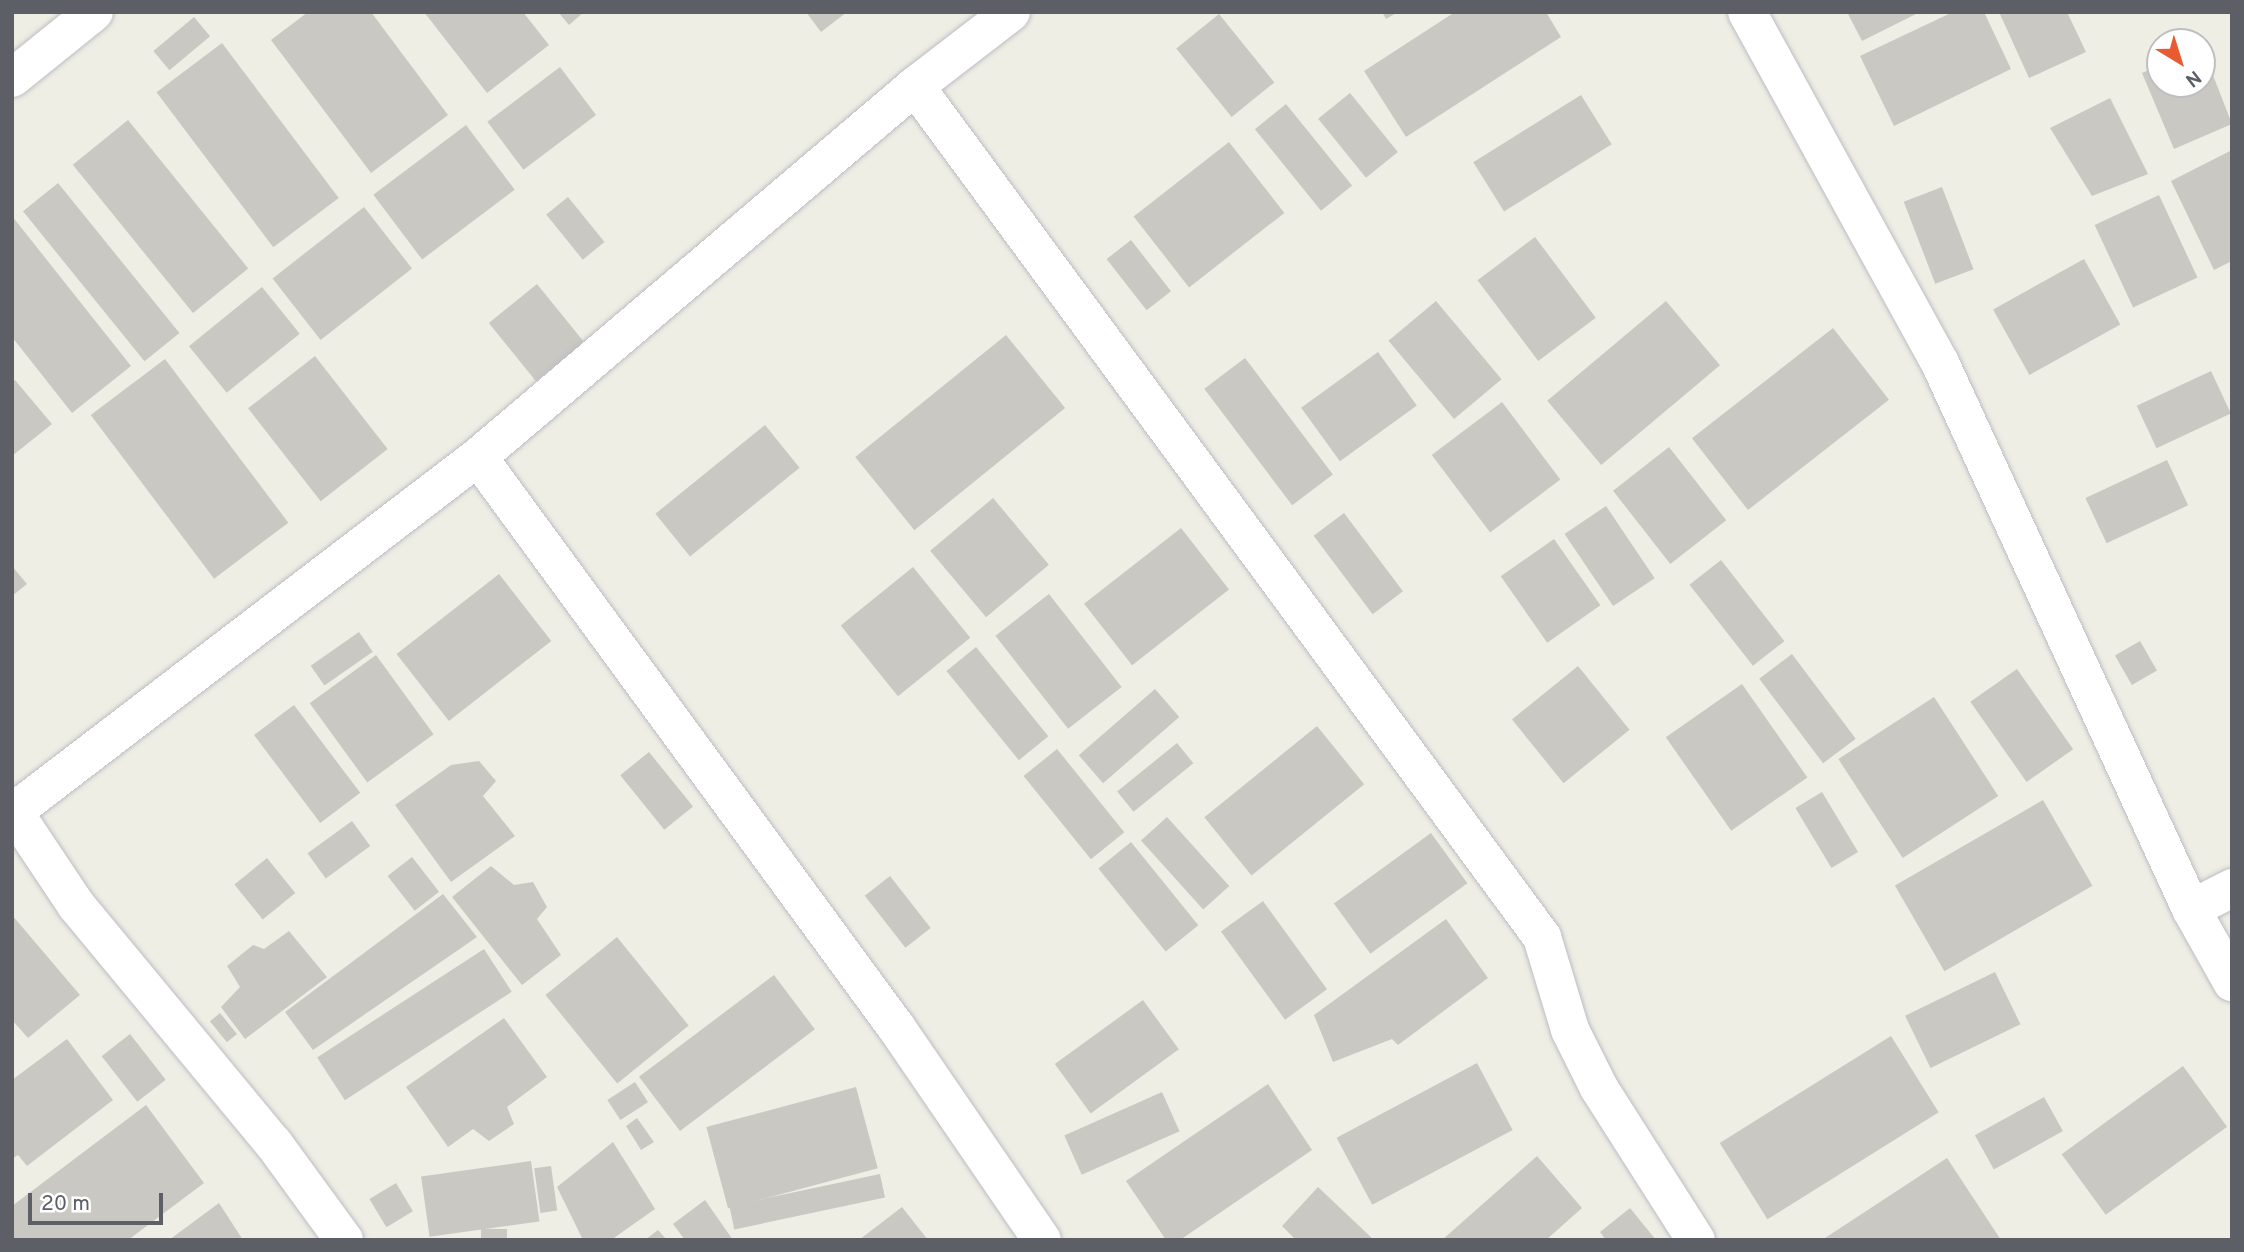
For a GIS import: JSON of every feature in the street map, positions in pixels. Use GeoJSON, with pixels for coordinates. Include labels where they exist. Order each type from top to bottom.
{"type":"FeatureCollection","features":[{"type":"Feature","properties":{"kind":"street"},"geometry":{"type":"LineString","coordinates":[[12,78],[94,12]]}},
{"type":"Feature","properties":{"kind":"street"},"geometry":{"type":"LineString","coordinates":[[344,1240],[274,1144],[76,905],[13,813],[478,457],[915,86],[1011,12]]}},
{"type":"Feature","properties":{"kind":"street"},"geometry":{"type":"LineString","coordinates":[[1747,12],[1940,363],[2191,909],[2232,982]]}},
{"type":"Feature","properties":{"kind":"street"},"geometry":{"type":"LineString","coordinates":[[915,86],[1542,937],[1570,1030],[1599,1087],[1696,1240]]}},
{"type":"Feature","properties":{"kind":"street"},"geometry":{"type":"LineString","coordinates":[[478,457],[895,1027],[1042,1240]]}},
{"type":"Feature","properties":{"kind":"street"},"geometry":{"type":"LineString","coordinates":[[2191,909],[2232,888]]}},
{"type":"Feature","properties":{"kind":"building"},"geometry":{"type":"Polygon","coordinates":[[[308,12],[371,12],[448,115],[371,173],[271,40],[308,12]]]}},
{"type":"Feature","properties":{"kind":"building"},"geometry":{"type":"Polygon","coordinates":[[[424,12],[523,12],[549,45],[487,93],[424,12]]]}},
{"type":"Feature","properties":{"kind":"building"},"geometry":{"type":"Polygon","coordinates":[[[558,12],[584,12],[569,25],[558,12]]]}},
{"type":"Feature","properties":{"kind":"building"},"geometry":{"type":"Polygon","coordinates":[[[806,12],[847,12],[821,32],[806,12]]]}},
{"type":"Feature","properties":{"kind":"building"},"geometry":{"type":"Polygon","coordinates":[[[1382,12],[1398,12],[1386,19],[1382,12]]]}},
{"type":"Feature","properties":{"kind":"building"},"geometry":{"type":"Polygon","coordinates":[[[1455,12],[1546,12],[1561,37],[1406,137],[1364,71],[1455,12]]]}},
{"type":"Feature","properties":{"kind":"building"},"geometry":{"type":"Polygon","coordinates":[[[1847,12],[1920,12],[1862,41],[1847,12]]]}},
{"type":"Feature","properties":{"kind":"building"},"geometry":{"type":"Polygon","coordinates":[[[1953,12],[1984,12],[2011,69],[1894,126],[1860,56],[1953,12]]]}},
{"type":"Feature","properties":{"kind":"building"},"geometry":{"type":"Polygon","coordinates":[[[1999,12],[2067,12],[2086,52],[2029,78],[1999,12]]]}},
{"type":"Feature","properties":{"kind":"building"},"geometry":{"type":"Polygon","coordinates":[[[1219,14],[1274,82],[1232,117],[1176,49],[1219,14]]]}},
{"type":"Feature","properties":{"kind":"building"},"geometry":{"type":"Polygon","coordinates":[[[194,17],[210,36],[169,70],[153,51],[194,17]]]}},
{"type":"Feature","properties":{"kind":"building"},"geometry":{"type":"Polygon","coordinates":[[[222,43],[339,198],[273,247],[157,92],[222,43]]]}},
{"type":"Feature","properties":{"kind":"building"},"geometry":{"type":"Polygon","coordinates":[[[560,67],[596,115],[523,170],[487,122],[560,67]]]}},
{"type":"Feature","properties":{"kind":"building"},"geometry":{"type":"Polygon","coordinates":[[[2216,83],[2232,124],[2174,149],[2153,98],[2216,98],[2216,83]]]}},
{"type":"Feature","properties":{"kind":"building"},"geometry":{"type":"Polygon","coordinates":[[[1350,93],[1398,152],[1366,178],[1318,119],[1350,93]]]}},
{"type":"Feature","properties":{"kind":"building"},"geometry":{"type":"Polygon","coordinates":[[[1581,95],[1612,144],[1504,211],[1473,162],[1581,95]]]}},
{"type":"Feature","properties":{"kind":"building"},"geometry":{"type":"Polygon","coordinates":[[[2110,98],[2148,174],[2092,196],[2050,128],[2110,98]]]}},
{"type":"Feature","properties":{"kind":"building"},"geometry":{"type":"Polygon","coordinates":[[[1286,104],[1352,186],[1321,211],[1255,129],[1286,104]]]}},
{"type":"Feature","properties":{"kind":"building"},"geometry":{"type":"Polygon","coordinates":[[[128,120],[248,268],[193,313],[73,165],[128,120]]]}},
{"type":"Feature","properties":{"kind":"building"},"geometry":{"type":"Polygon","coordinates":[[[466,125],[515,190],[422,260],[373,195],[466,125]]]}},
{"type":"Feature","properties":{"kind":"building"},"geometry":{"type":"Polygon","coordinates":[[[1229,142],[1284,213],[1189,287],[1134,216],[1229,142]]]}},
{"type":"Feature","properties":{"kind":"building"},"geometry":{"type":"Polygon","coordinates":[[[2232,150],[2232,261],[2214,270],[2171,181],[2232,150]]]}},
{"type":"Feature","properties":{"kind":"building"},"geometry":{"type":"Polygon","coordinates":[[[58,183],[179,333],[144,361],[23,211],[58,183]]]}},
{"type":"Feature","properties":{"kind":"building"},"geometry":{"type":"Polygon","coordinates":[[[1942,187],[1974,269],[1935,284],[1904,202],[1942,187]]]}},
{"type":"Feature","properties":{"kind":"building"},"geometry":{"type":"Polygon","coordinates":[[[2159,195],[2197,277],[2133,307],[2095,225],[2159,195]]]}},
{"type":"Feature","properties":{"kind":"building"},"geometry":{"type":"Polygon","coordinates":[[[568,197],[605,242],[583,260],[546,215],[568,197]]]}},
{"type":"Feature","properties":{"kind":"building"},"geometry":{"type":"Polygon","coordinates":[[[364,207],[412,268],[321,340],[273,278],[364,207]]]}},
{"type":"Feature","properties":{"kind":"building"},"geometry":{"type":"Polygon","coordinates":[[[12,216],[131,366],[72,413],[12,337],[12,216]]]}},
{"type":"Feature","properties":{"kind":"building"},"geometry":{"type":"Polygon","coordinates":[[[1535,237],[1596,318],[1538,361],[1477,280],[1535,237]]]}},
{"type":"Feature","properties":{"kind":"building"},"geometry":{"type":"Polygon","coordinates":[[[1131,240],[1171,291],[1147,310],[1107,259],[1131,240]]]}},
{"type":"Feature","properties":{"kind":"building"},"geometry":{"type":"Polygon","coordinates":[[[2084,259],[2120,325],[2029,375],[1993,309],[2084,259]]]}},
{"type":"Feature","properties":{"kind":"building"},"geometry":{"type":"Polygon","coordinates":[[[537,284],[584,342],[536,381],[489,323],[537,284]]]}},
{"type":"Feature","properties":{"kind":"building"},"geometry":{"type":"Polygon","coordinates":[[[262,287],[300,334],[227,393],[189,346],[262,287]]]}},
{"type":"Feature","properties":{"kind":"building"},"geometry":{"type":"Polygon","coordinates":[[[1436,301],[1502,379],[1454,419],[1389,341],[1436,301]]]}},
{"type":"Feature","properties":{"kind":"building"},"geometry":{"type":"Polygon","coordinates":[[[1666,301],[1720,365],[1601,465],[1547,401],[1666,301]]]}},
{"type":"Feature","properties":{"kind":"building"},"geometry":{"type":"Polygon","coordinates":[[[1833,328],[1889,400],[1748,510],[1692,438],[1833,328]]]}},
{"type":"Feature","properties":{"kind":"building"},"geometry":{"type":"Polygon","coordinates":[[[1006,335],[1065,408],[914,530],[855,457],[1006,335]]]}},
{"type":"Feature","properties":{"kind":"building"},"geometry":{"type":"Polygon","coordinates":[[[1378,352],[1417,405],[1340,461],[1301,408],[1378,352]]]}},
{"type":"Feature","properties":{"kind":"building"},"geometry":{"type":"Polygon","coordinates":[[[315,356],[388,449],[321,501],[248,408],[315,356]]]}},
{"type":"Feature","properties":{"kind":"building"},"geometry":{"type":"Polygon","coordinates":[[[1245,358],[1333,475],[1292,505],[1204,389],[1245,358]]]}},
{"type":"Feature","properties":{"kind":"building"},"geometry":{"type":"Polygon","coordinates":[[[165,359],[288,523],[214,579],[91,415],[165,359]]]}},
{"type":"Feature","properties":{"kind":"building"},"geometry":{"type":"Polygon","coordinates":[[[2211,371],[2231,414],[2157,448],[2137,406],[2211,371]]]}},
{"type":"Feature","properties":{"kind":"building"},"geometry":{"type":"Polygon","coordinates":[[[15,380],[52,424],[12,456],[12,382],[15,380]]]}},
{"type":"Feature","properties":{"kind":"building"},"geometry":{"type":"Polygon","coordinates":[[[1502,402],[1560,479],[1490,532],[1432,455],[1502,402]]]}},
{"type":"Feature","properties":{"kind":"building"},"geometry":{"type":"Polygon","coordinates":[[[765,425],[800,468],[690,556],[655,514],[765,425]]]}},
{"type":"Feature","properties":{"kind":"building"},"geometry":{"type":"Polygon","coordinates":[[[1669,447],[1726,520],[1670,564],[1613,491],[1669,447]]]}},
{"type":"Feature","properties":{"kind":"building"},"geometry":{"type":"Polygon","coordinates":[[[2167,460],[2188,505],[2107,543],[2085,498],[2167,460]]]}},
{"type":"Feature","properties":{"kind":"building"},"geometry":{"type":"Polygon","coordinates":[[[993,498],[1049,565],[986,617],[930,551],[993,498]]]}},
{"type":"Feature","properties":{"kind":"building"},"geometry":{"type":"Polygon","coordinates":[[[1606,506],[1655,578],[1613,606],[1565,534],[1606,506]]]}},
{"type":"Feature","properties":{"kind":"building"},"geometry":{"type":"Polygon","coordinates":[[[1344,513],[1403,591],[1373,614],[1314,536],[1344,513]]]}},
{"type":"Feature","properties":{"kind":"building"},"geometry":{"type":"Polygon","coordinates":[[[1181,528],[1229,589],[1132,665],[1084,604],[1181,528]]]}},
{"type":"Feature","properties":{"kind":"building"},"geometry":{"type":"Polygon","coordinates":[[[1554,539],[1600,605],[1547,643],[1501,576],[1554,539]]]}},
{"type":"Feature","properties":{"kind":"building"},"geometry":{"type":"Polygon","coordinates":[[[1721,560],[1784,641],[1753,666],[1689,585],[1721,560]]]}},
{"type":"Feature","properties":{"kind":"building"},"geometry":{"type":"Polygon","coordinates":[[[12,566],[27,584],[12,596],[12,566]]]}},
{"type":"Feature","properties":{"kind":"building"},"geometry":{"type":"Polygon","coordinates":[[[913,567],[970,638],[898,696],[841,626],[913,567]]]}},
{"type":"Feature","properties":{"kind":"building"},"geometry":{"type":"Polygon","coordinates":[[[499,574],[551,641],[449,721],[397,654],[499,574]]]}},
{"type":"Feature","properties":{"kind":"building"},"geometry":{"type":"Polygon","coordinates":[[[1049,594],[1122,687],[1068,729],[995,636],[1049,594]]]}},
{"type":"Feature","properties":{"kind":"building"},"geometry":{"type":"Polygon","coordinates":[[[359,632],[373,652],[324,686],[311,666],[359,632]]]}},
{"type":"Feature","properties":{"kind":"building"},"geometry":{"type":"Polygon","coordinates":[[[2140,641],[2157,670],[2132,685],[2115,656],[2140,641]]]}},
{"type":"Feature","properties":{"kind":"building"},"geometry":{"type":"Polygon","coordinates":[[[976,647],[1048,736],[1019,760],[946,671],[976,647]]]}},
{"type":"Feature","properties":{"kind":"building"},"geometry":{"type":"Polygon","coordinates":[[[1792,654],[1856,739],[1823,763],[1759,679],[1792,654]]]}},
{"type":"Feature","properties":{"kind":"building"},"geometry":{"type":"Polygon","coordinates":[[[376,655],[434,734],[367,782],[310,703],[376,655]]]}},
{"type":"Feature","properties":{"kind":"building"},"geometry":{"type":"Polygon","coordinates":[[[1578,666],[1630,730],[1564,783],[1512,719],[1578,666]]]}},
{"type":"Feature","properties":{"kind":"building"},"geometry":{"type":"Polygon","coordinates":[[[2017,669],[2073,749],[2027,782],[1970,702],[2017,669]]]}},
{"type":"Feature","properties":{"kind":"building"},"geometry":{"type":"Polygon","coordinates":[[[1742,684],[1807,777],[1731,831],[1666,737],[1742,684]]]}},
{"type":"Feature","properties":{"kind":"building"},"geometry":{"type":"Polygon","coordinates":[[[1155,689],[1179,717],[1103,783],[1079,755],[1155,689]]]}},
{"type":"Feature","properties":{"kind":"building"},"geometry":{"type":"Polygon","coordinates":[[[1934,697],[1998,796],[1903,858],[1838,759],[1934,697]]]}},
{"type":"Feature","properties":{"kind":"building"},"geometry":{"type":"Polygon","coordinates":[[[294,705],[360,793],[320,823],[254,735],[294,705]]]}},
{"type":"Feature","properties":{"kind":"building"},"geometry":{"type":"Polygon","coordinates":[[[1317,726],[1364,784],[1252,876],[1204,817],[1317,726]]]}},
{"type":"Feature","properties":{"kind":"building"},"geometry":{"type":"Polygon","coordinates":[[[1177,743],[1193,763],[1134,812],[1117,791],[1177,743]]]}},
{"type":"Feature","properties":{"kind":"building"},"geometry":{"type":"Polygon","coordinates":[[[1057,749],[1124,832],[1091,859],[1024,776],[1057,749]]]}},
{"type":"Feature","properties":{"kind":"building"},"geometry":{"type":"Polygon","coordinates":[[[649,752],[693,806],[664,830],[620,775],[649,752]]]}},
{"type":"Feature","properties":{"kind":"building"},"geometry":{"type":"Polygon","coordinates":[[[479,761],[496,781],[483,796],[515,836],[451,882],[395,805],[451,765],[479,761]]]}},
{"type":"Feature","properties":{"kind":"building"},"geometry":{"type":"Polygon","coordinates":[[[1822,792],[1858,852],[1831,868],[1795,808],[1822,792]]]}},
{"type":"Feature","properties":{"kind":"building"},"geometry":{"type":"Polygon","coordinates":[[[2043,800],[2092,886],[1944,971],[1895,886],[2043,800]]]}},
{"type":"Feature","properties":{"kind":"building"},"geometry":{"type":"Polygon","coordinates":[[[1167,817],[1229,886],[1203,910],[1141,840],[1167,817]]]}},
{"type":"Feature","properties":{"kind":"building"},"geometry":{"type":"Polygon","coordinates":[[[352,821],[370,846],[326,878],[308,853],[352,821]]]}},
{"type":"Feature","properties":{"kind":"building"},"geometry":{"type":"Polygon","coordinates":[[[1431,833],[1467,883],[1370,954],[1334,904],[1431,833]]]}},
{"type":"Feature","properties":{"kind":"building"},"geometry":{"type":"Polygon","coordinates":[[[1131,842],[1198,925],[1166,952],[1098,868],[1131,842]]]}},
{"type":"Feature","properties":{"kind":"building"},"geometry":{"type":"Polygon","coordinates":[[[412,857],[439,892],[415,911],[388,876],[412,857]]]}},
{"type":"Feature","properties":{"kind":"building"},"geometry":{"type":"Polygon","coordinates":[[[267,858],[295,893],[263,919],[234,884],[267,858]]]}},
{"type":"Feature","properties":{"kind":"building"},"geometry":{"type":"Polygon","coordinates":[[[491,866],[514,885],[533,882],[547,907],[537,919],[561,955],[522,985],[452,897],[491,866]]]}},
{"type":"Feature","properties":{"kind":"building"},"geometry":{"type":"Polygon","coordinates":[[[890,876],[931,928],[905,948],[865,896],[890,876]]]}},
{"type":"Feature","properties":{"kind":"building"},"geometry":{"type":"Polygon","coordinates":[[[443,894],[477,937],[313,1050],[285,1012],[443,894]]]}},
{"type":"Feature","properties":{"kind":"building"},"geometry":{"type":"Polygon","coordinates":[[[1263,901],[1327,989],[1285,1020],[1221,932],[1263,901]]]}},
{"type":"Feature","properties":{"kind":"building"},"geometry":{"type":"Polygon","coordinates":[[[12,915],[80,995],[28,1038],[12,1020],[12,915]]]}},
{"type":"Feature","properties":{"kind":"building"},"geometry":{"type":"Polygon","coordinates":[[[1446,919],[1488,978],[1398,1045],[1392,1039],[1333,1062],[1314,1015],[1446,919]]]}},
{"type":"Feature","properties":{"kind":"building"},"geometry":{"type":"Polygon","coordinates":[[[289,931],[327,977],[245,1039],[221,1007],[240,987],[227,966],[253,945],[264,949],[289,931]]]}},
{"type":"Feature","properties":{"kind":"building"},"geometry":{"type":"Polygon","coordinates":[[[617,937],[689,1026],[617,1083],[546,995],[617,937]]]}},
{"type":"Feature","properties":{"kind":"building"},"geometry":{"type":"Polygon","coordinates":[[[484,949],[512,992],[345,1100],[317,1057],[484,949]]]}},
{"type":"Feature","properties":{"kind":"building"},"geometry":{"type":"Polygon","coordinates":[[[1995,972],[2020,1024],[1931,1068],[1905,1016],[1995,972]]]}},
{"type":"Feature","properties":{"kind":"building"},"geometry":{"type":"Polygon","coordinates":[[[774,975],[815,1029],[680,1131],[639,1077],[774,975]]]}},
{"type":"Feature","properties":{"kind":"building"},"geometry":{"type":"Polygon","coordinates":[[[1143,1000],[1179,1049],[1091,1113],[1055,1064],[1143,1000]]]}},
{"type":"Feature","properties":{"kind":"building"},"geometry":{"type":"Polygon","coordinates":[[[220,1013],[237,1034],[227,1042],[210,1021],[220,1013]]]}},
{"type":"Feature","properties":{"kind":"building"},"geometry":{"type":"Polygon","coordinates":[[[504,1018],[547,1077],[507,1107],[514,1124],[489,1141],[473,1129],[448,1147],[406,1087],[504,1018]]]}},
{"type":"Feature","properties":{"kind":"building"},"geometry":{"type":"Polygon","coordinates":[[[130,1034],[166,1080],[137,1102],[102,1056],[130,1034]]]}},
{"type":"Feature","properties":{"kind":"building"},"geometry":{"type":"Polygon","coordinates":[[[1891,1036],[1939,1112],[1767,1219],[1720,1143],[1891,1036]]]}},
{"type":"Feature","properties":{"kind":"building"},"geometry":{"type":"Polygon","coordinates":[[[67,1039],[113,1100],[27,1166],[18,1155],[12,1159],[12,1080],[67,1039]]]}},
{"type":"Feature","properties":{"kind":"building"},"geometry":{"type":"Polygon","coordinates":[[[1477,1063],[1513,1130],[1372,1205],[1337,1138],[1477,1063]]]}},
{"type":"Feature","properties":{"kind":"building"},"geometry":{"type":"Polygon","coordinates":[[[2183,1066],[2227,1127],[2106,1215],[2062,1154],[2183,1066]]]}},
{"type":"Feature","properties":{"kind":"building"},"geometry":{"type":"Polygon","coordinates":[[[635,1082],[648,1102],[620,1120],[607,1100],[635,1082]]]}},
{"type":"Feature","properties":{"kind":"building"},"geometry":{"type":"Polygon","coordinates":[[[1268,1084],[1312,1150],[1180,1240],[1166,1240],[1126,1181],[1268,1084]]]}},
{"type":"Feature","properties":{"kind":"building"},"geometry":{"type":"Polygon","coordinates":[[[856,1087],[878,1168],[728,1208],[706,1127],[856,1087]]]}},
{"type":"Feature","properties":{"kind":"building"},"geometry":{"type":"Polygon","coordinates":[[[1162,1092],[1179,1131],[1082,1175],[1064,1136],[1162,1092]]]}},
{"type":"Feature","properties":{"kind":"building"},"geometry":{"type":"Polygon","coordinates":[[[2044,1097],[2063,1131],[1994,1169],[1975,1135],[2044,1097]]]}},
{"type":"Feature","properties":{"kind":"building"},"geometry":{"type":"Polygon","coordinates":[[[146,1105],[204,1183],[128,1240],[14,1240],[12,1206],[146,1105]]]}},
{"type":"Feature","properties":{"kind":"building"},"geometry":{"type":"Polygon","coordinates":[[[637,1118],[654,1142],[641,1150],[626,1126],[637,1118]]]}},
{"type":"Feature","properties":{"kind":"building"},"geometry":{"type":"Polygon","coordinates":[[[613,1142],[655,1209],[611,1240],[583,1240],[557,1187],[613,1142]]]}},
{"type":"Feature","properties":{"kind":"building"},"geometry":{"type":"Polygon","coordinates":[[[1537,1156],[1582,1208],[1546,1240],[1442,1240],[1537,1156]]]}},
{"type":"Feature","properties":{"kind":"building"},"geometry":{"type":"Polygon","coordinates":[[[1947,1158],[2001,1240],[1822,1240],[1947,1158]]]}},
{"type":"Feature","properties":{"kind":"building"},"geometry":{"type":"Polygon","coordinates":[[[531,1161],[539,1221],[430,1237],[421,1176],[531,1161]]]}},
{"type":"Feature","properties":{"kind":"building"},"geometry":{"type":"Polygon","coordinates":[[[551,1166],[557,1211],[540,1213],[534,1168],[551,1166]]]}},
{"type":"Feature","properties":{"kind":"building"},"geometry":{"type":"Polygon","coordinates":[[[880,1174],[885,1197],[734,1229],[729,1206],[880,1174]]]}},
{"type":"Feature","properties":{"kind":"building"},"geometry":{"type":"Polygon","coordinates":[[[396,1183],[413,1211],[386,1227],[369,1199],[396,1183]]]}},
{"type":"Feature","properties":{"kind":"building"},"geometry":{"type":"Polygon","coordinates":[[[1318,1187],[1374,1240],[1296,1240],[1282,1226],[1318,1187]]]}},
{"type":"Feature","properties":{"kind":"building"},"geometry":{"type":"Polygon","coordinates":[[[705,1200],[733,1240],[685,1240],[673,1224],[705,1200]]]}},
{"type":"Feature","properties":{"kind":"building"},"geometry":{"type":"Polygon","coordinates":[[[219,1203],[243,1240],[169,1240],[219,1203]]]}},
{"type":"Feature","properties":{"kind":"building"},"geometry":{"type":"Polygon","coordinates":[[[902,1207],[928,1240],[859,1240],[902,1207]]]}},
{"type":"Feature","properties":{"kind":"building"},"geometry":{"type":"Polygon","coordinates":[[[1630,1208],[1656,1240],[1606,1240],[1600,1232],[1630,1208]]]}},
{"type":"Feature","properties":{"kind":"building"},"geometry":{"type":"Polygon","coordinates":[[[481,1229],[507,1229],[507,1240],[481,1240],[481,1229]]]}},
{"type":"Feature","properties":{"kind":"building"},"geometry":{"type":"Polygon","coordinates":[[[658,1230],[667,1240],[645,1240],[658,1230]]]}}]}
